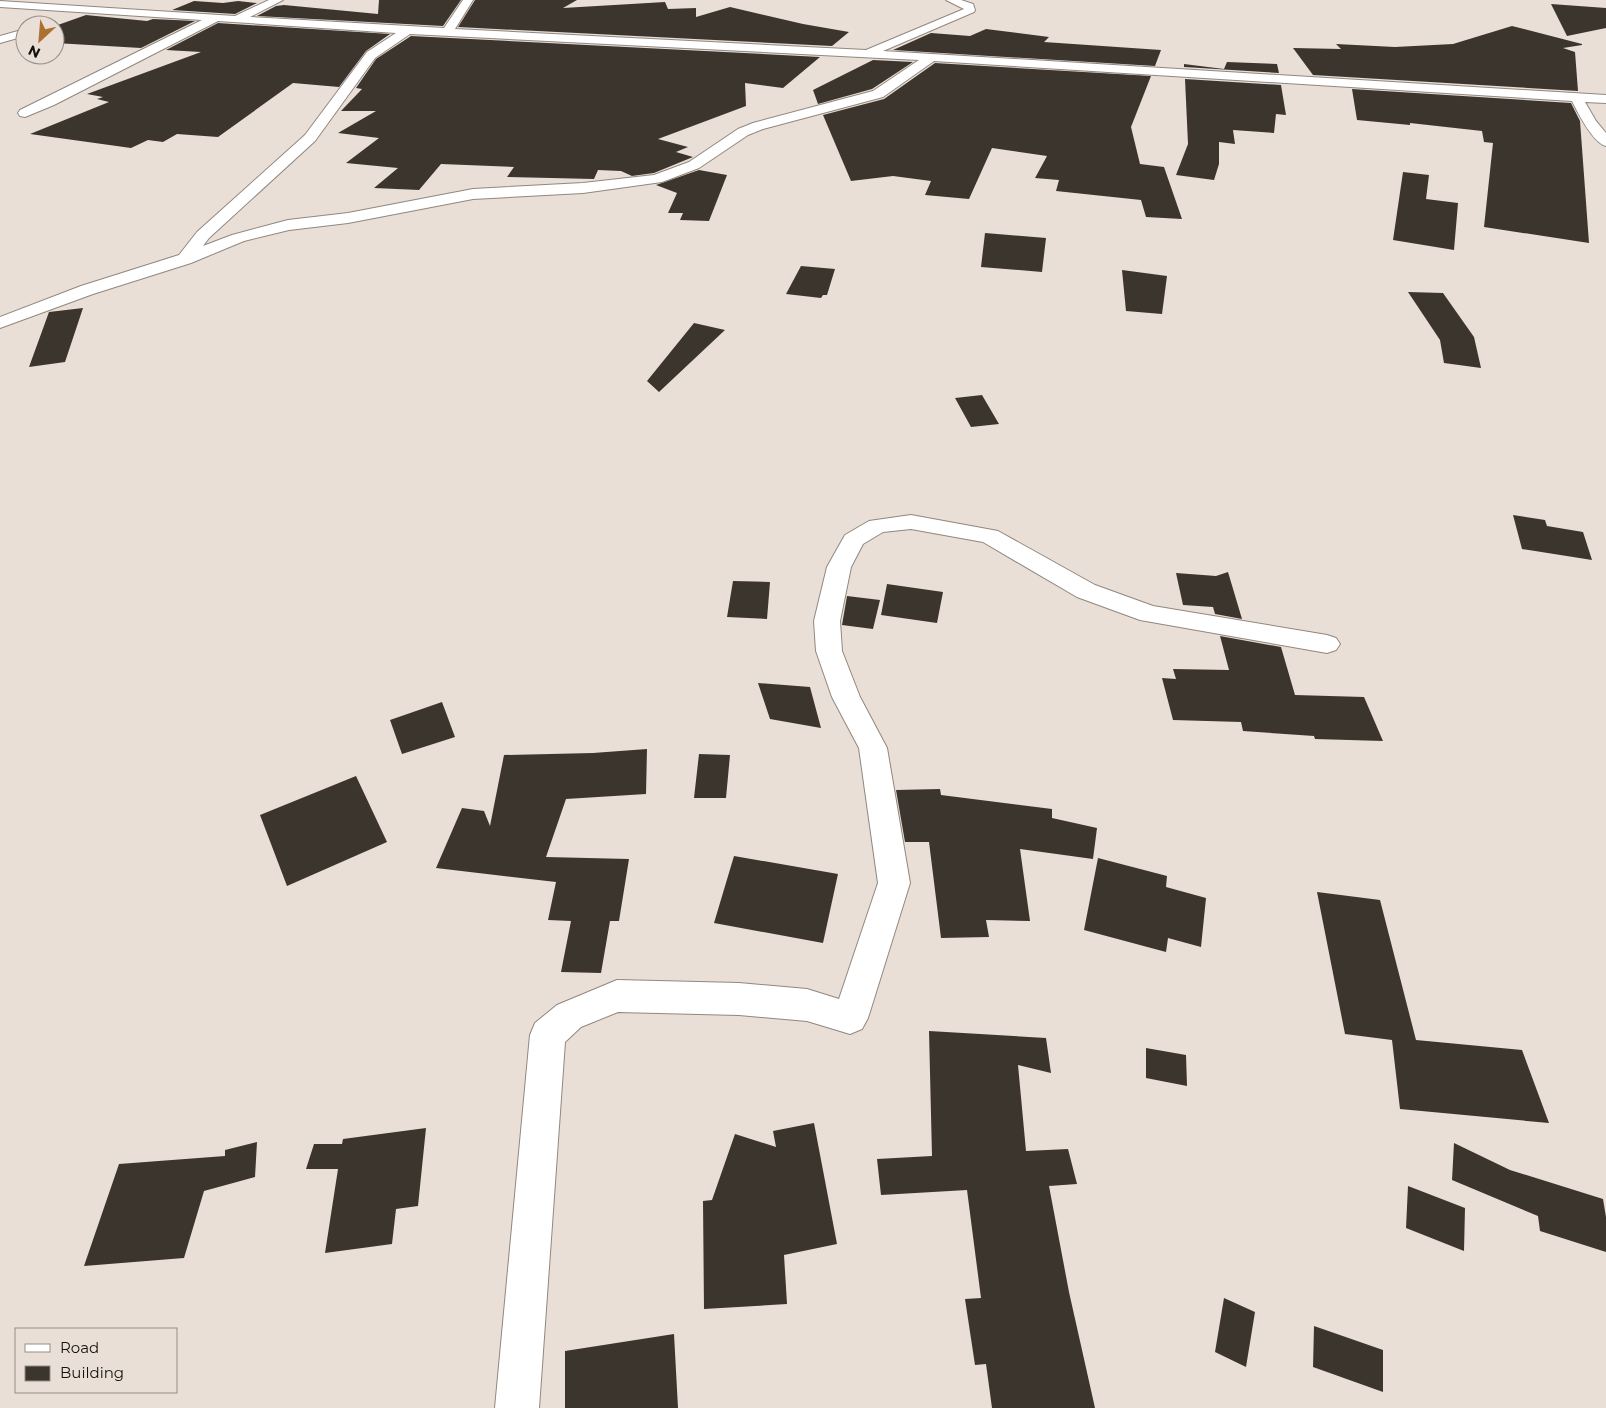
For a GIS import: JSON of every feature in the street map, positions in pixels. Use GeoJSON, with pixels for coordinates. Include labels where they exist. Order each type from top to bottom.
{"type":"FeatureCollection","features":[{"type":"Feature","properties":{"kind":"street"},"geometry":{"type":"LineString","coordinates":[[236,18],[278,0]]}},
{"type":"Feature","properties":{"kind":"street"},"geometry":{"type":"LineString","coordinates":[[446,32],[468,0]]}},
{"type":"Feature","properties":{"kind":"street"},"geometry":{"type":"LineString","coordinates":[[867,53],[970,10],[969,6],[951,0]]}},
{"type":"Feature","properties":{"kind":"street"},"geometry":{"type":"LineString","coordinates":[[0,4],[408,30],[867,53],[1606,99]]}},
{"type":"Feature","properties":{"kind":"street"},"geometry":{"type":"LineString","coordinates":[[65,18],[91,9]]}},
{"type":"Feature","properties":{"kind":"street"},"geometry":{"type":"LineString","coordinates":[[25,113],[105,74],[182,33],[218,17]]}},
{"type":"Feature","properties":{"kind":"street"},"geometry":{"type":"LineString","coordinates":[[185,259],[203,235],[310,138],[371,56],[408,30]]}},
{"type":"Feature","properties":{"kind":"street"},"geometry":{"type":"LineString","coordinates":[[0,40],[15,35]]}},
{"type":"Feature","properties":{"kind":"street"},"geometry":{"type":"LineString","coordinates":[[0,323],[87,290],[185,259],[238,238],[288,225],[348,218],[473,194],[583,188],[664,177],[694,165],[743,132],[758,126],[878,94],[930,57]]}},
{"type":"Feature","properties":{"kind":"street"},"geometry":{"type":"LineString","coordinates":[[1576,97],[1590,122],[1606,142]]}},
{"type":"Feature","properties":{"kind":"street"},"geometry":{"type":"LineString","coordinates":[[517,1408],[548,1036],[569,1016],[617,996],[739,999],[807,1005],[850,1018],[894,883],[873,748],[846,697],[829,651],[827,621],[839,567],[853,540],[877,526],[912,522],[990,536],[1086,591],[1149,614],[1328,644]]}},
{"type":"Feature","properties":{"kind":"building"},"geometry":{"type":"Polygon","coordinates":[[[379,0],[461,0],[443,26],[257,16],[276,6],[284,5],[378,14],[379,0]]]}},
{"type":"Feature","properties":{"kind":"building"},"geometry":{"type":"Polygon","coordinates":[[[475,0],[577,0],[563,8],[665,2],[668,9],[696,8],[696,17],[730,7],[803,24],[849,32],[832,46],[458,27],[475,0]]]}},
{"type":"Feature","properties":{"kind":"building"},"geometry":{"type":"Polygon","coordinates":[[[194,1],[257,3],[235,14],[172,10],[194,1]]]}},
{"type":"Feature","properties":{"kind":"building"},"geometry":{"type":"Polygon","coordinates":[[[1551,4],[1606,8],[1606,28],[1567,36],[1551,4]]]}},
{"type":"Feature","properties":{"kind":"building"},"geometry":{"type":"Polygon","coordinates":[[[86,15],[147,21],[153,19],[195,21],[141,48],[65,44],[65,22],[86,15]]]}},
{"type":"Feature","properties":{"kind":"building"},"geometry":{"type":"Polygon","coordinates":[[[218,23],[390,34],[366,51],[339,87],[293,83],[218,137],[177,134],[163,142],[148,140],[131,148],[30,134],[109,102],[97,99],[103,97],[87,94],[201,52],[166,50],[218,23]]]}},
{"type":"Feature","properties":{"kind":"building"},"geometry":{"type":"Polygon","coordinates":[[[1512,26],[1582,44],[1563,48],[1575,52],[1578,91],[1313,75],[1293,48],[1341,49],[1336,44],[1395,47],[1453,44],[1512,26]]]}},
{"type":"Feature","properties":{"kind":"building"},"geometry":{"type":"Polygon","coordinates":[[[986,29],[1049,37],[1044,42],[1161,50],[1155,66],[893,50],[931,33],[970,36],[986,29]]]}},
{"type":"Feature","properties":{"kind":"building"},"geometry":{"type":"Polygon","coordinates":[[[411,36],[820,57],[783,88],[745,83],[746,106],[658,139],[688,147],[676,152],[693,157],[654,173],[632,176],[621,171],[598,170],[594,179],[507,177],[514,167],[441,164],[419,190],[374,188],[398,168],[346,163],[379,138],[338,133],[376,111],[341,111],[362,89],[356,88],[376,59],[411,36]]]}},
{"type":"Feature","properties":{"kind":"building"},"geometry":{"type":"Polygon","coordinates":[[[873,60],[913,62],[872,89],[818,104],[813,90],[873,60]]]}},
{"type":"Feature","properties":{"kind":"building"},"geometry":{"type":"Polygon","coordinates":[[[1227,62],[1277,64],[1279,73],[1184,67],[1184,64],[1224,69],[1227,62]]]}},
{"type":"Feature","properties":{"kind":"building"},"geometry":{"type":"Polygon","coordinates":[[[935,63],[1151,76],[1131,127],[1140,164],[1164,167],[1182,219],[1146,217],[1141,200],[1056,191],[1059,180],[1035,178],[1047,156],[992,148],[969,199],[925,195],[931,181],[893,176],[851,181],[823,115],[884,99],[935,63]]]}},
{"type":"Feature","properties":{"kind":"building"},"geometry":{"type":"Polygon","coordinates":[[[1185,79],[1281,85],[1286,115],[1276,114],[1274,133],[1233,130],[1235,144],[1219,142],[1219,164],[1214,180],[1176,175],[1188,144],[1185,79]]]}},
{"type":"Feature","properties":{"kind":"building"},"geometry":{"type":"Polygon","coordinates":[[[1352,89],[1571,103],[1580,121],[1589,243],[1484,227],[1493,143],[1484,142],[1482,131],[1410,123],[1410,125],[1357,120],[1352,89]]]}},
{"type":"Feature","properties":{"kind":"building"},"geometry":{"type":"Polygon","coordinates":[[[699,170],[727,175],[709,221],[680,220],[683,213],[668,213],[677,193],[656,185],[699,170]]]}},
{"type":"Feature","properties":{"kind":"building"},"geometry":{"type":"Polygon","coordinates":[[[1403,172],[1429,175],[1426,199],[1458,203],[1454,250],[1393,240],[1403,172]]]}},
{"type":"Feature","properties":{"kind":"building"},"geometry":{"type":"Polygon","coordinates":[[[985,233],[1046,238],[1042,272],[981,267],[985,233]]]}},
{"type":"Feature","properties":{"kind":"building"},"geometry":{"type":"Polygon","coordinates":[[[801,266],[835,269],[827,295],[823,295],[821,298],[786,294],[801,266]]]}},
{"type":"Feature","properties":{"kind":"building"},"geometry":{"type":"Polygon","coordinates":[[[1122,270],[1167,276],[1162,314],[1126,311],[1122,270]]]}},
{"type":"Feature","properties":{"kind":"building"},"geometry":{"type":"Polygon","coordinates":[[[1408,292],[1443,293],[1474,337],[1481,368],[1444,363],[1440,340],[1408,292]]]}},
{"type":"Feature","properties":{"kind":"building"},"geometry":{"type":"Polygon","coordinates":[[[83,308],[65,362],[29,367],[49,312],[83,308]]]}},
{"type":"Feature","properties":{"kind":"building"},"geometry":{"type":"Polygon","coordinates":[[[694,323],[725,330],[659,392],[647,381],[694,323]]]}},
{"type":"Feature","properties":{"kind":"building"},"geometry":{"type":"Polygon","coordinates":[[[982,395],[999,424],[971,427],[955,398],[982,395]]]}},
{"type":"Feature","properties":{"kind":"building"},"geometry":{"type":"Polygon","coordinates":[[[1513,515],[1545,520],[1547,526],[1583,532],[1592,560],[1522,549],[1513,515]]]}},
{"type":"Feature","properties":{"kind":"building"},"geometry":{"type":"Polygon","coordinates":[[[1228,572],[1242,619],[1215,614],[1213,607],[1183,605],[1176,573],[1216,576],[1228,572]]]}},
{"type":"Feature","properties":{"kind":"building"},"geometry":{"type":"Polygon","coordinates":[[[733,581],[770,582],[767,619],[727,617],[733,581]]]}},
{"type":"Feature","properties":{"kind":"building"},"geometry":{"type":"Polygon","coordinates":[[[887,584],[943,592],[937,623],[881,615],[887,584]]]}},
{"type":"Feature","properties":{"kind":"building"},"geometry":{"type":"Polygon","coordinates":[[[847,596],[880,600],[873,629],[842,625],[847,596]]]}},
{"type":"Feature","properties":{"kind":"building"},"geometry":{"type":"Polygon","coordinates":[[[1220,636],[1281,647],[1295,695],[1364,697],[1383,741],[1315,739],[1314,736],[1243,731],[1241,722],[1173,720],[1162,678],[1176,679],[1173,669],[1229,670],[1220,636]]]}},
{"type":"Feature","properties":{"kind":"building"},"geometry":{"type":"Polygon","coordinates":[[[758,683],[810,687],[821,728],[770,719],[758,683]]]}},
{"type":"Feature","properties":{"kind":"building"},"geometry":{"type":"Polygon","coordinates":[[[442,702],[455,737],[402,754],[390,720],[442,702]]]}},
{"type":"Feature","properties":{"kind":"building"},"geometry":{"type":"Polygon","coordinates":[[[647,749],[646,794],[566,799],[546,857],[629,859],[619,921],[610,921],[601,973],[561,972],[571,921],[548,920],[556,882],[436,868],[462,808],[484,811],[490,826],[504,755],[593,753],[647,749]]]}},
{"type":"Feature","properties":{"kind":"building"},"geometry":{"type":"Polygon","coordinates":[[[699,754],[730,755],[726,798],[694,798],[699,754]]]}},
{"type":"Feature","properties":{"kind":"building"},"geometry":{"type":"Polygon","coordinates":[[[356,776],[387,842],[287,886],[260,815],[356,776]]]}},
{"type":"Feature","properties":{"kind":"building"},"geometry":{"type":"Polygon","coordinates":[[[940,789],[941,795],[1052,809],[1052,818],[1097,828],[1093,859],[1020,849],[1030,921],[986,920],[989,937],[941,938],[929,842],[905,842],[896,790],[940,789]]]}},
{"type":"Feature","properties":{"kind":"building"},"geometry":{"type":"Polygon","coordinates":[[[734,856],[838,874],[823,943],[714,923],[734,856]]]}},
{"type":"Feature","properties":{"kind":"building"},"geometry":{"type":"Polygon","coordinates":[[[1098,858],[1167,876],[1166,887],[1206,898],[1201,947],[1168,938],[1166,952],[1084,930],[1098,858]]]}},
{"type":"Feature","properties":{"kind":"building"},"geometry":{"type":"Polygon","coordinates":[[[1317,892],[1380,900],[1416,1040],[1522,1050],[1549,1123],[1400,1109],[1392,1040],[1345,1034],[1317,892]]]}},
{"type":"Feature","properties":{"kind":"building"},"geometry":{"type":"Polygon","coordinates":[[[929,1031],[1046,1038],[1051,1073],[1018,1065],[1026,1151],[1068,1149],[1077,1184],[1049,1186],[1069,1292],[1095,1408],[992,1408],[986,1364],[975,1365],[965,1299],[981,1298],[967,1190],[881,1195],[877,1159],[932,1156],[929,1031]]]}},
{"type":"Feature","properties":{"kind":"building"},"geometry":{"type":"Polygon","coordinates":[[[1146,1048],[1186,1055],[1187,1086],[1146,1078],[1146,1048]]]}},
{"type":"Feature","properties":{"kind":"building"},"geometry":{"type":"Polygon","coordinates":[[[814,1123],[837,1244],[784,1255],[787,1304],[704,1309],[703,1201],[712,1200],[735,1134],[776,1147],[773,1131],[814,1123]]]}},
{"type":"Feature","properties":{"kind":"building"},"geometry":{"type":"Polygon","coordinates":[[[426,1128],[418,1206],[396,1209],[392,1244],[325,1253],[338,1169],[306,1169],[314,1144],[342,1144],[343,1139],[426,1128]]]}},
{"type":"Feature","properties":{"kind":"building"},"geometry":{"type":"Polygon","coordinates":[[[257,1142],[255,1177],[204,1191],[184,1258],[84,1266],[119,1164],[225,1156],[225,1150],[257,1142]]]}},
{"type":"Feature","properties":{"kind":"building"},"geometry":{"type":"Polygon","coordinates":[[[1454,1143],[1510,1170],[1603,1199],[1606,1217],[1606,1252],[1540,1231],[1538,1216],[1452,1180],[1454,1143]]]}},
{"type":"Feature","properties":{"kind":"building"},"geometry":{"type":"Polygon","coordinates":[[[1408,1186],[1465,1208],[1464,1251],[1406,1228],[1408,1186]]]}},
{"type":"Feature","properties":{"kind":"building"},"geometry":{"type":"Polygon","coordinates":[[[1224,1298],[1255,1312],[1246,1367],[1215,1352],[1224,1298]]]}},
{"type":"Feature","properties":{"kind":"building"},"geometry":{"type":"Polygon","coordinates":[[[1314,1326],[1383,1350],[1383,1392],[1313,1367],[1314,1326]]]}},
{"type":"Feature","properties":{"kind":"building"},"geometry":{"type":"Polygon","coordinates":[[[674,1334],[678,1408],[565,1408],[565,1351],[674,1334]]]}}]}
